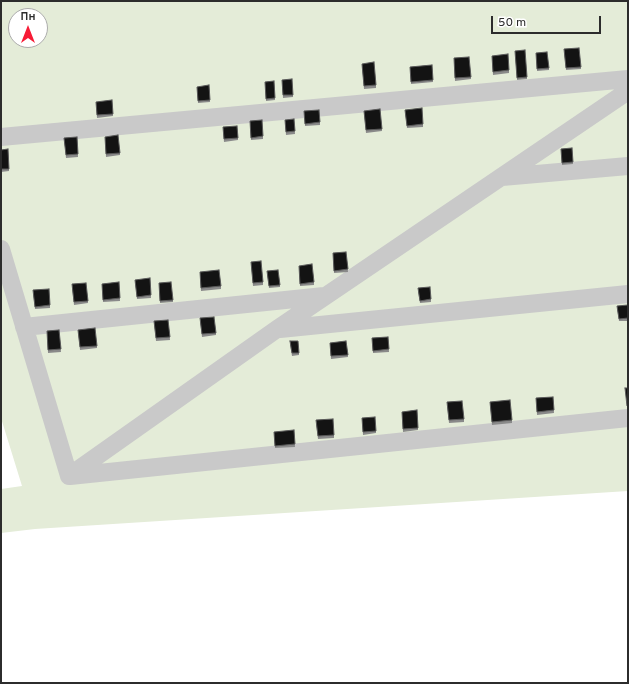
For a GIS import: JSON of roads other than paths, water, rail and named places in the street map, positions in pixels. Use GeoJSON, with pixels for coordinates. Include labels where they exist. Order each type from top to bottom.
{"type":"FeatureCollection","features":[{"type":"Feature","properties":{"kind":"lane"},"geometry":{"type":"LineString","coordinates":[[1,137],[628,79]]}},
{"type":"Feature","properties":{"kind":"lane"},"geometry":{"type":"LineString","coordinates":[[69,476],[277,329],[628,91]]}},
{"type":"Feature","properties":{"kind":"lane"},"geometry":{"type":"LineString","coordinates":[[501,177],[628,166]]}},
{"type":"Feature","properties":{"kind":"lane"},"geometry":{"type":"LineString","coordinates":[[1,249],[69,476]]}},
{"type":"Feature","properties":{"kind":"lane"},"geometry":{"type":"LineString","coordinates":[[277,329],[628,294]]}},
{"type":"Feature","properties":{"kind":"lane"},"geometry":{"type":"LineString","coordinates":[[24,327],[326,296]]}},
{"type":"Feature","properties":{"kind":"lane"},"geometry":{"type":"LineString","coordinates":[[69,476],[628,418]]}}]}
